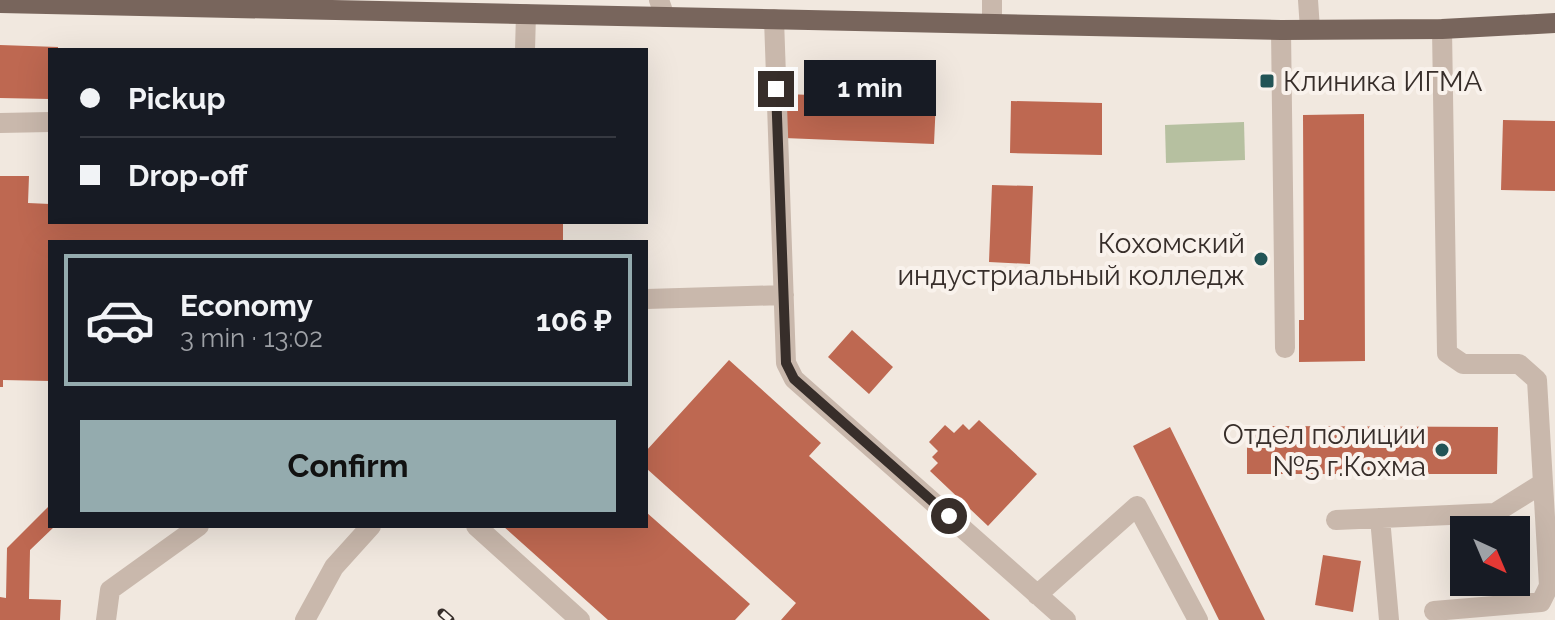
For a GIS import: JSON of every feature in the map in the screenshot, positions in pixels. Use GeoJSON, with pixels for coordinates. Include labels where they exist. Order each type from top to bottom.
{"type":"FeatureCollection","features":[{"type":"Feature","properties":{"kind":"main road"},"geometry":{"type":"LineString","coordinates":[[0,3],[526,14],[662,8],[774,19],[1281,30],[1442,29],[1555,23]]}},
{"type":"Feature","properties":{"kind":"lane"},"geometry":{"type":"LineString","coordinates":[[992,0],[992,24]]}},
{"type":"Feature","properties":{"kind":"lane"},"geometry":{"type":"LineString","coordinates":[[1308,0],[1310,29]]}},
{"type":"Feature","properties":{"kind":"lane"},"geometry":{"type":"LineString","coordinates":[[525,48],[526,14]]}},
{"type":"Feature","properties":{"kind":"lane"},"geometry":{"type":"LineString","coordinates":[[774,19],[786,363],[794,379],[1066,620]]}},
{"type":"Feature","properties":{"kind":"lane"},"geometry":{"type":"LineString","coordinates":[[1434,611],[1541,602],[1549,586],[1537,380],[1519,364],[1463,364],[1447,353],[1442,29]]}},
{"type":"Feature","properties":{"kind":"lane"},"geometry":{"type":"LineString","coordinates":[[1281,30],[1285,348]]}},
{"type":"Feature","properties":{"kind":"lane"},"geometry":{"type":"LineString","coordinates":[[0,123],[48,122]]}},
{"type":"Feature","properties":{"kind":"lane"},"geometry":{"type":"LineString","coordinates":[[648,299],[784,295]]}},
{"type":"Feature","properties":{"kind":"lane"},"geometry":{"type":"LineString","coordinates":[[1336,520],[1495,513],[1543,483]]}},
{"type":"Feature","properties":{"kind":"lane"},"geometry":{"type":"LineString","coordinates":[[1037,595],[1137,506],[1198,620]]}},
{"type":"Feature","properties":{"kind":"lane"},"geometry":{"type":"LineString","coordinates":[[1380,518],[1389,620]]}},
{"type":"Feature","properties":{"kind":"lane"},"geometry":{"type":"LineString","coordinates":[[106,620],[110,590],[196,528]]}},
{"type":"Feature","properties":{"kind":"lane"},"geometry":{"type":"LineString","coordinates":[[305,620],[334,567],[369,528]]}},
{"type":"Feature","properties":{"kind":"lane"},"geometry":{"type":"LineString","coordinates":[[478,528],[580,620]]}},
{"type":"Feature","properties":{"kind":"green space"},"geometry":{"type":"Polygon","coordinates":[[[1244,122],[1245,160],[1166,163],[1165,125],[1244,122]]]}},
{"type":"Feature","properties":{"kind":"building"},"geometry":{"type":"Polygon","coordinates":[[[0,45],[58,47],[48,48],[48,99],[0,98],[0,45]]]}},
{"type":"Feature","properties":{"kind":"building"},"geometry":{"type":"Polygon","coordinates":[[[786,94],[936,100],[934,144],[784,138],[786,94]]]}},
{"type":"Feature","properties":{"kind":"building"},"geometry":{"type":"Polygon","coordinates":[[[1011,101],[1102,103],[1102,155],[1010,153],[1011,101]]]}},
{"type":"Feature","properties":{"kind":"building"},"geometry":{"type":"Polygon","coordinates":[[[1364,114],[1365,361],[1299,362],[1299,320],[1304,320],[1303,115],[1364,114]]]}},
{"type":"Feature","properties":{"kind":"building"},"geometry":{"type":"Polygon","coordinates":[[[1503,120],[1555,121],[1555,191],[1501,190],[1503,120]]]}},
{"type":"Feature","properties":{"kind":"building"},"geometry":{"type":"Polygon","coordinates":[[[0,176],[29,176],[28,203],[48,204],[48,224],[563,224],[563,240],[48,240],[48,381],[3,380],[3,387],[0,387],[0,176]]]}},
{"type":"Feature","properties":{"kind":"building"},"geometry":{"type":"Polygon","coordinates":[[[992,185],[1033,186],[1030,264],[989,262],[992,185]]]}},
{"type":"Feature","properties":{"kind":"building"},"geometry":{"type":"Polygon","coordinates":[[[852,330],[893,367],[869,394],[828,357],[852,330]]]}},
{"type":"Feature","properties":{"kind":"building"},"geometry":{"type":"Polygon","coordinates":[[[729,360],[821,443],[809,456],[990,620],[781,620],[796,603],[648,470],[648,449],[729,360]]]}},
{"type":"Feature","properties":{"kind":"building"},"geometry":{"type":"Polygon","coordinates":[[[979,420],[1037,474],[988,526],[930,471],[938,463],[932,457],[938,451],[929,442],[945,425],[954,433],[963,424],[969,430],[979,420]]]}},
{"type":"Feature","properties":{"kind":"building"},"geometry":{"type":"Polygon","coordinates":[[[1247,426],[1498,427],[1497,474],[1247,474],[1247,426]]]}},
{"type":"Feature","properties":{"kind":"building"},"geometry":{"type":"Polygon","coordinates":[[[1170,427],[1265,620],[1219,620],[1133,446],[1170,427]]]}},
{"type":"Feature","properties":{"kind":"building"},"geometry":{"type":"Polygon","coordinates":[[[48,507],[48,528],[53,528],[30,550],[29,599],[61,600],[60,620],[0,620],[0,597],[6,598],[7,548],[48,507]]]}},
{"type":"Feature","properties":{"kind":"building"},"geometry":{"type":"Polygon","coordinates":[[[648,514],[750,604],[735,620],[608,620],[505,528],[648,528],[648,514]]]}},
{"type":"Feature","properties":{"kind":"building"},"geometry":{"type":"Polygon","coordinates":[[[1323,555],[1361,561],[1353,612],[1315,605],[1323,555]]]}},
{"type":"Feature","properties":{"kind":"railway"},"geometry":{"type":"LineString","coordinates":[[442,613],[450,620]]}},
{"type":"Feature","properties":{"kind":"place","name":"Клиника ИГМА"},"geometry":{"type":"Point","coordinates":[1267,81]}},
{"type":"Feature","properties":{"kind":"place","name":"Кохомский индустриальный колледж"},"geometry":{"type":"Point","coordinates":[1261,259]}},
{"type":"Feature","properties":{"kind":"place","name":"Отдел полиции №5 г.Кохма"},"geometry":{"type":"Point","coordinates":[1442,450]}},
{"type":"Feature","properties":{"kind":"route"},"geometry":{"type":"LineString","coordinates":[[776,89],[786,363],[794,379],[949,516]]}}]}
